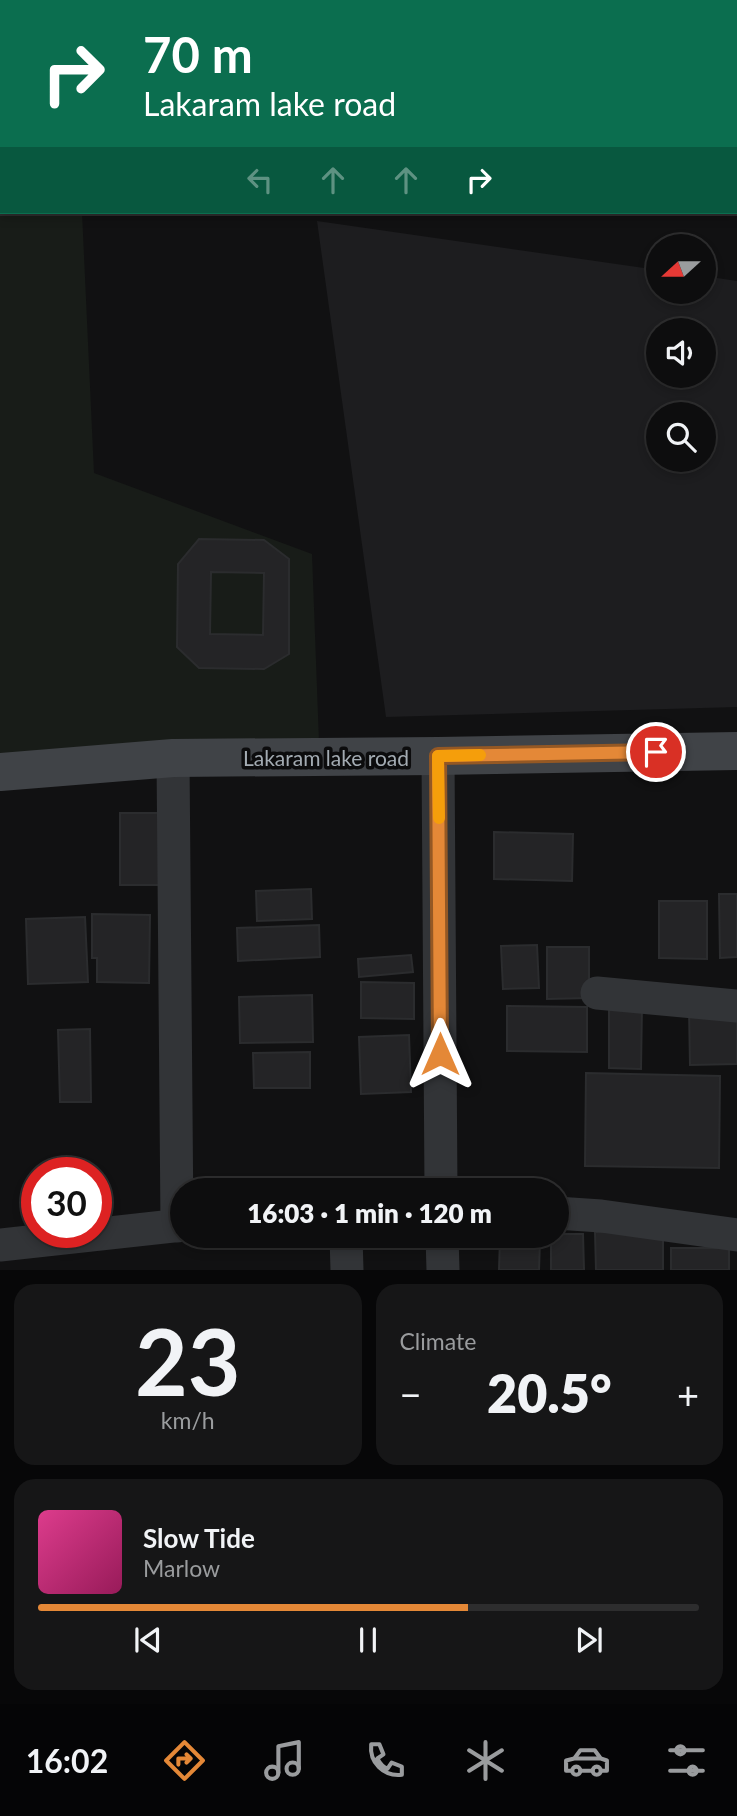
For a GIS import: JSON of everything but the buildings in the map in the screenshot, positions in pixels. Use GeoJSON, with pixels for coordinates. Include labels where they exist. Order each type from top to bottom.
{"type":"FeatureCollection","features":[{"type":"Feature","properties":{"kind":"street","name":"Lakaram lake road"},"geometry":{"type":"LineString","coordinates":[[0,772],[173,758],[737,751]]}},
{"type":"Feature","properties":{"kind":"street"},"geometry":{"type":"LineString","coordinates":[[438,756],[441,1178]]}},
{"type":"Feature","properties":{"kind":"street"},"geometry":{"type":"LineString","coordinates":[[173,758],[179,1178]]}},
{"type":"Feature","properties":{"kind":"street"},"geometry":{"type":"LineString","coordinates":[[597,992],[737,1006]]}},
{"type":"Feature","properties":{"kind":"street"},"geometry":{"type":"LineString","coordinates":[[569,1214],[737,1235]]}},
{"type":"Feature","properties":{"kind":"street"},"geometry":{"type":"LineString","coordinates":[[0,1245],[170,1226]]}},
{"type":"Feature","properties":{"kind":"street"},"geometry":{"type":"LineString","coordinates":[[346,1248],[347,1270]]}},
{"type":"Feature","properties":{"kind":"street"},"geometry":{"type":"LineString","coordinates":[[442,1248],[443,1270]]}},
{"type":"Feature","properties":{"kind":"shaded area"},"geometry":{"type":"Polygon","coordinates":[[[0,214],[82,214],[94,473],[312,554],[319,742],[0,763],[0,214]]]}},
{"type":"Feature","properties":{"kind":"shaded area"},"geometry":{"type":"Polygon","coordinates":[[[317,221],[646,268],[646,304],[716,304],[716,278],[737,281],[737,707],[386,717],[317,221]]]}},
{"type":"Feature","properties":{"kind":"slow traffic"},"geometry":{"type":"LineString","coordinates":[[439,818],[438,756],[480,755]]}},
{"type":"Feature","properties":{"kind":"route"},"geometry":{"type":"LineString","coordinates":[[440,1054],[438,756],[656,752]]}}]}
